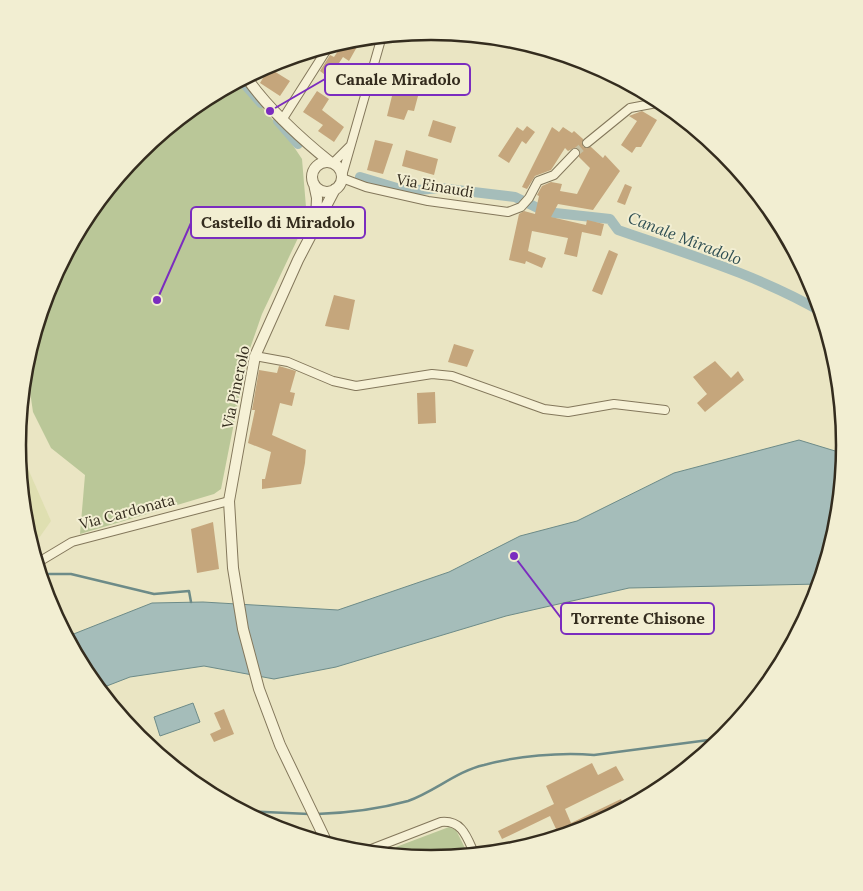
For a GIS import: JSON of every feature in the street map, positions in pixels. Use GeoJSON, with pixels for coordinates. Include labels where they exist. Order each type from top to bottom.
{"type":"FeatureCollection","features":[{"type":"Feature","properties":{"kind":"street"},"geometry":{"type":"LineString","coordinates":[[350,146],[332,162],[321,163],[315,168],[313,173],[314,183],[320,190],[335,190],[340,184],[380,44]]}},
{"type":"Feature","properties":{"kind":"street"},"geometry":{"type":"LineString","coordinates":[[282,120],[323,55]]}},
{"type":"Feature","properties":{"kind":"street"},"geometry":{"type":"LineString","coordinates":[[251,83],[282,120],[306,143],[339,168],[342,177]]}},
{"type":"Feature","properties":{"kind":"street"},"geometry":{"type":"LineString","coordinates":[[587,142],[623,112],[639,105],[648,104]]}},
{"type":"Feature","properties":{"kind":"street"},"geometry":{"type":"LineString","coordinates":[[306,143],[315,168]]}},
{"type":"Feature","properties":{"kind":"street","name":"Via Einaudi"},"geometry":{"type":"LineString","coordinates":[[342,177],[366,187],[428,201],[508,212],[524,204],[530,198],[538,181],[554,175],[575,153]]}},
{"type":"Feature","properties":{"kind":"street","name":"Via Pinerolo"},"geometry":{"type":"LineString","coordinates":[[314,183],[317,198],[316,223]]}},
{"type":"Feature","properties":{"kind":"street","name":"Via Pinerolo"},"geometry":{"type":"LineString","coordinates":[[325,836],[280,745],[259,689],[243,629],[233,568],[229,501],[255,356],[316,223],[335,190]]}},
{"type":"Feature","properties":{"kind":"street"},"geometry":{"type":"LineString","coordinates":[[255,356],[288,362],[332,381],[356,386],[432,374],[452,376],[544,409],[568,412],[614,404],[665,410]]}},
{"type":"Feature","properties":{"kind":"street","name":"Via Cardonata"},"geometry":{"type":"LineString","coordinates":[[43,559],[72,542],[229,501]]}},
{"type":"Feature","properties":{"kind":"street"},"geometry":{"type":"LineString","coordinates":[[376,847],[441,822],[451,822],[460,826],[472,848]]}},
{"type":"Feature","properties":{"kind":"green space"},"geometry":{"type":"Polygon","coordinates":[[[244,87],[286,135],[302,159],[307,219],[262,314],[247,357],[221,489],[214,494],[80,534],[85,475],[51,448],[33,412],[30,392],[34,366],[48,315],[68,266],[95,220],[127,178],[164,141],[206,109],[244,87]]]}},
{"type":"Feature","properties":{"kind":"green space"},"geometry":{"type":"Polygon","coordinates":[[[27,466],[51,521],[38,540],[27,466]]]}},
{"type":"Feature","properties":{"kind":"green space"},"geometry":{"type":"Polygon","coordinates":[[[449,827],[456,830],[466,849],[432,851],[405,850],[397,849],[396,847],[449,827]]]}},
{"type":"Feature","properties":{"kind":"water"},"geometry":{"type":"Polygon","coordinates":[[[799,440],[837,451],[829,525],[812,584],[629,588],[506,616],[336,667],[274,679],[204,666],[130,677],[106,686],[73,634],[152,603],[203,602],[338,610],[449,572],[520,536],[577,521],[674,473],[799,440]]]}},
{"type":"Feature","properties":{"kind":"water"},"geometry":{"type":"Polygon","coordinates":[[[193,703],[200,722],[160,736],[154,717],[193,703]]]}},
{"type":"Feature","properties":{"kind":"building"},"geometry":{"type":"Polygon","coordinates":[[[357,47],[349,61],[343,57],[329,78],[320,71],[330,55],[334,57],[338,51],[357,47]]]}},
{"type":"Feature","properties":{"kind":"building"},"geometry":{"type":"Polygon","coordinates":[[[275,72],[290,81],[280,96],[260,83],[264,77],[275,72]]]}},
{"type":"Feature","properties":{"kind":"building"},"geometry":{"type":"Polygon","coordinates":[[[396,80],[413,84],[411,94],[418,96],[414,111],[408,110],[404,120],[387,116],[396,80]]]}},
{"type":"Feature","properties":{"kind":"building"},"geometry":{"type":"Polygon","coordinates":[[[317,91],[329,99],[322,110],[344,127],[334,142],[318,131],[323,125],[303,112],[317,91]]]}},
{"type":"Feature","properties":{"kind":"building"},"geometry":{"type":"Polygon","coordinates":[[[642,111],[657,120],[641,147],[636,147],[632,153],[621,145],[637,121],[629,116],[642,111]]]}},
{"type":"Feature","properties":{"kind":"building"},"geometry":{"type":"Polygon","coordinates":[[[433,120],[456,127],[451,143],[428,136],[433,120]]]}},
{"type":"Feature","properties":{"kind":"building"},"geometry":{"type":"Polygon","coordinates":[[[527,126],[535,132],[526,144],[522,141],[509,163],[498,156],[517,127],[523,131],[527,126]]]}},
{"type":"Feature","properties":{"kind":"building"},"geometry":{"type":"Polygon","coordinates":[[[552,127],[559,132],[563,127],[572,133],[574,131],[583,139],[583,147],[591,147],[603,158],[605,155],[620,171],[593,210],[558,204],[551,217],[586,225],[587,220],[604,224],[601,236],[582,232],[577,257],[564,254],[568,238],[532,231],[528,251],[546,258],[542,268],[526,261],[525,264],[509,260],[519,214],[524,211],[535,214],[539,196],[537,195],[542,186],[551,182],[562,184],[560,191],[577,194],[590,168],[579,157],[578,149],[574,148],[568,151],[565,148],[551,170],[535,176],[527,189],[522,187],[552,127]]]}},
{"type":"Feature","properties":{"kind":"building"},"geometry":{"type":"Polygon","coordinates":[[[375,140],[393,144],[383,174],[367,170],[375,140]]]}},
{"type":"Feature","properties":{"kind":"building"},"geometry":{"type":"Polygon","coordinates":[[[406,150],[438,159],[434,175],[402,166],[406,150]]]}},
{"type":"Feature","properties":{"kind":"building"},"geometry":{"type":"Polygon","coordinates":[[[625,184],[632,187],[625,205],[617,202],[625,184]]]}},
{"type":"Feature","properties":{"kind":"building"},"geometry":{"type":"Polygon","coordinates":[[[609,250],[618,254],[602,295],[592,291],[609,250]]]}},
{"type":"Feature","properties":{"kind":"building"},"geometry":{"type":"Polygon","coordinates":[[[334,295],[355,300],[349,330],[325,326],[334,295]]]}},
{"type":"Feature","properties":{"kind":"building"},"geometry":{"type":"Polygon","coordinates":[[[454,344],[474,350],[467,367],[448,362],[454,344]]]}},
{"type":"Feature","properties":{"kind":"building"},"geometry":{"type":"Polygon","coordinates":[[[715,361],[731,378],[738,371],[744,380],[705,412],[697,403],[707,394],[693,377],[715,361]]]}},
{"type":"Feature","properties":{"kind":"building"},"geometry":{"type":"Polygon","coordinates":[[[279,366],[296,371],[290,392],[295,393],[292,406],[280,403],[272,435],[306,450],[305,463],[301,484],[262,489],[262,479],[265,479],[271,452],[248,443],[255,410],[252,410],[259,370],[277,373],[279,366]]]}},
{"type":"Feature","properties":{"kind":"building"},"geometry":{"type":"Polygon","coordinates":[[[435,392],[436,423],[418,424],[417,393],[435,392]]]}},
{"type":"Feature","properties":{"kind":"building"},"geometry":{"type":"Polygon","coordinates":[[[213,522],[219,569],[197,573],[191,529],[213,522]]]}},
{"type":"Feature","properties":{"kind":"building"},"geometry":{"type":"Polygon","coordinates":[[[224,709],[234,734],[214,742],[210,734],[221,729],[214,713],[224,709]]]}},
{"type":"Feature","properties":{"kind":"building"},"geometry":{"type":"Polygon","coordinates":[[[592,763],[598,775],[616,766],[624,780],[565,809],[571,823],[621,799],[623,802],[587,820],[548,833],[556,829],[550,816],[502,839],[498,831],[554,804],[546,786],[592,763]]]}},
{"type":"Feature","properties":{"kind":"waterway","name":"Canale Miradolo"},"geometry":{"type":"LineString","coordinates":[[246,86],[261,103]]}},
{"type":"Feature","properties":{"kind":"waterway","name":"Canale Miradolo"},"geometry":{"type":"LineString","coordinates":[[278,121],[298,144]]}},
{"type":"Feature","properties":{"kind":"waterway","name":"Canale Miradolo"},"geometry":{"type":"LineString","coordinates":[[360,177],[407,191],[440,188],[515,197],[546,212],[610,219],[618,230],[748,276],[812,307]]}},
{"type":"Feature","properties":{"kind":"waterway"},"geometry":{"type":"LineString","coordinates":[[47,574],[71,574],[154,594],[189,591],[191,602]]}},
{"type":"Feature","properties":{"kind":"waterway"},"geometry":{"type":"LineString","coordinates":[[317,814],[363,810],[408,801],[464,772],[510,759],[553,754],[594,755],[710,740]]}},
{"type":"Feature","properties":{"kind":"waterway"},"geometry":{"type":"LineString","coordinates":[[258,812],[309,814]]}},
{"type":"Feature","properties":{"kind":"tunnel"},"geometry":{"type":"LineString","coordinates":[[575,153],[587,143]]}},
{"type":"Feature","properties":{"kind":"place","name":"Canale Miradolo"},"geometry":{"type":"Point","coordinates":[270,111]}},
{"type":"Feature","properties":{"kind":"place","name":"Castello di Miradolo"},"geometry":{"type":"Point","coordinates":[157,300]}},
{"type":"Feature","properties":{"kind":"place","name":"Torrente Chisone"},"geometry":{"type":"Point","coordinates":[514,556]}}]}
